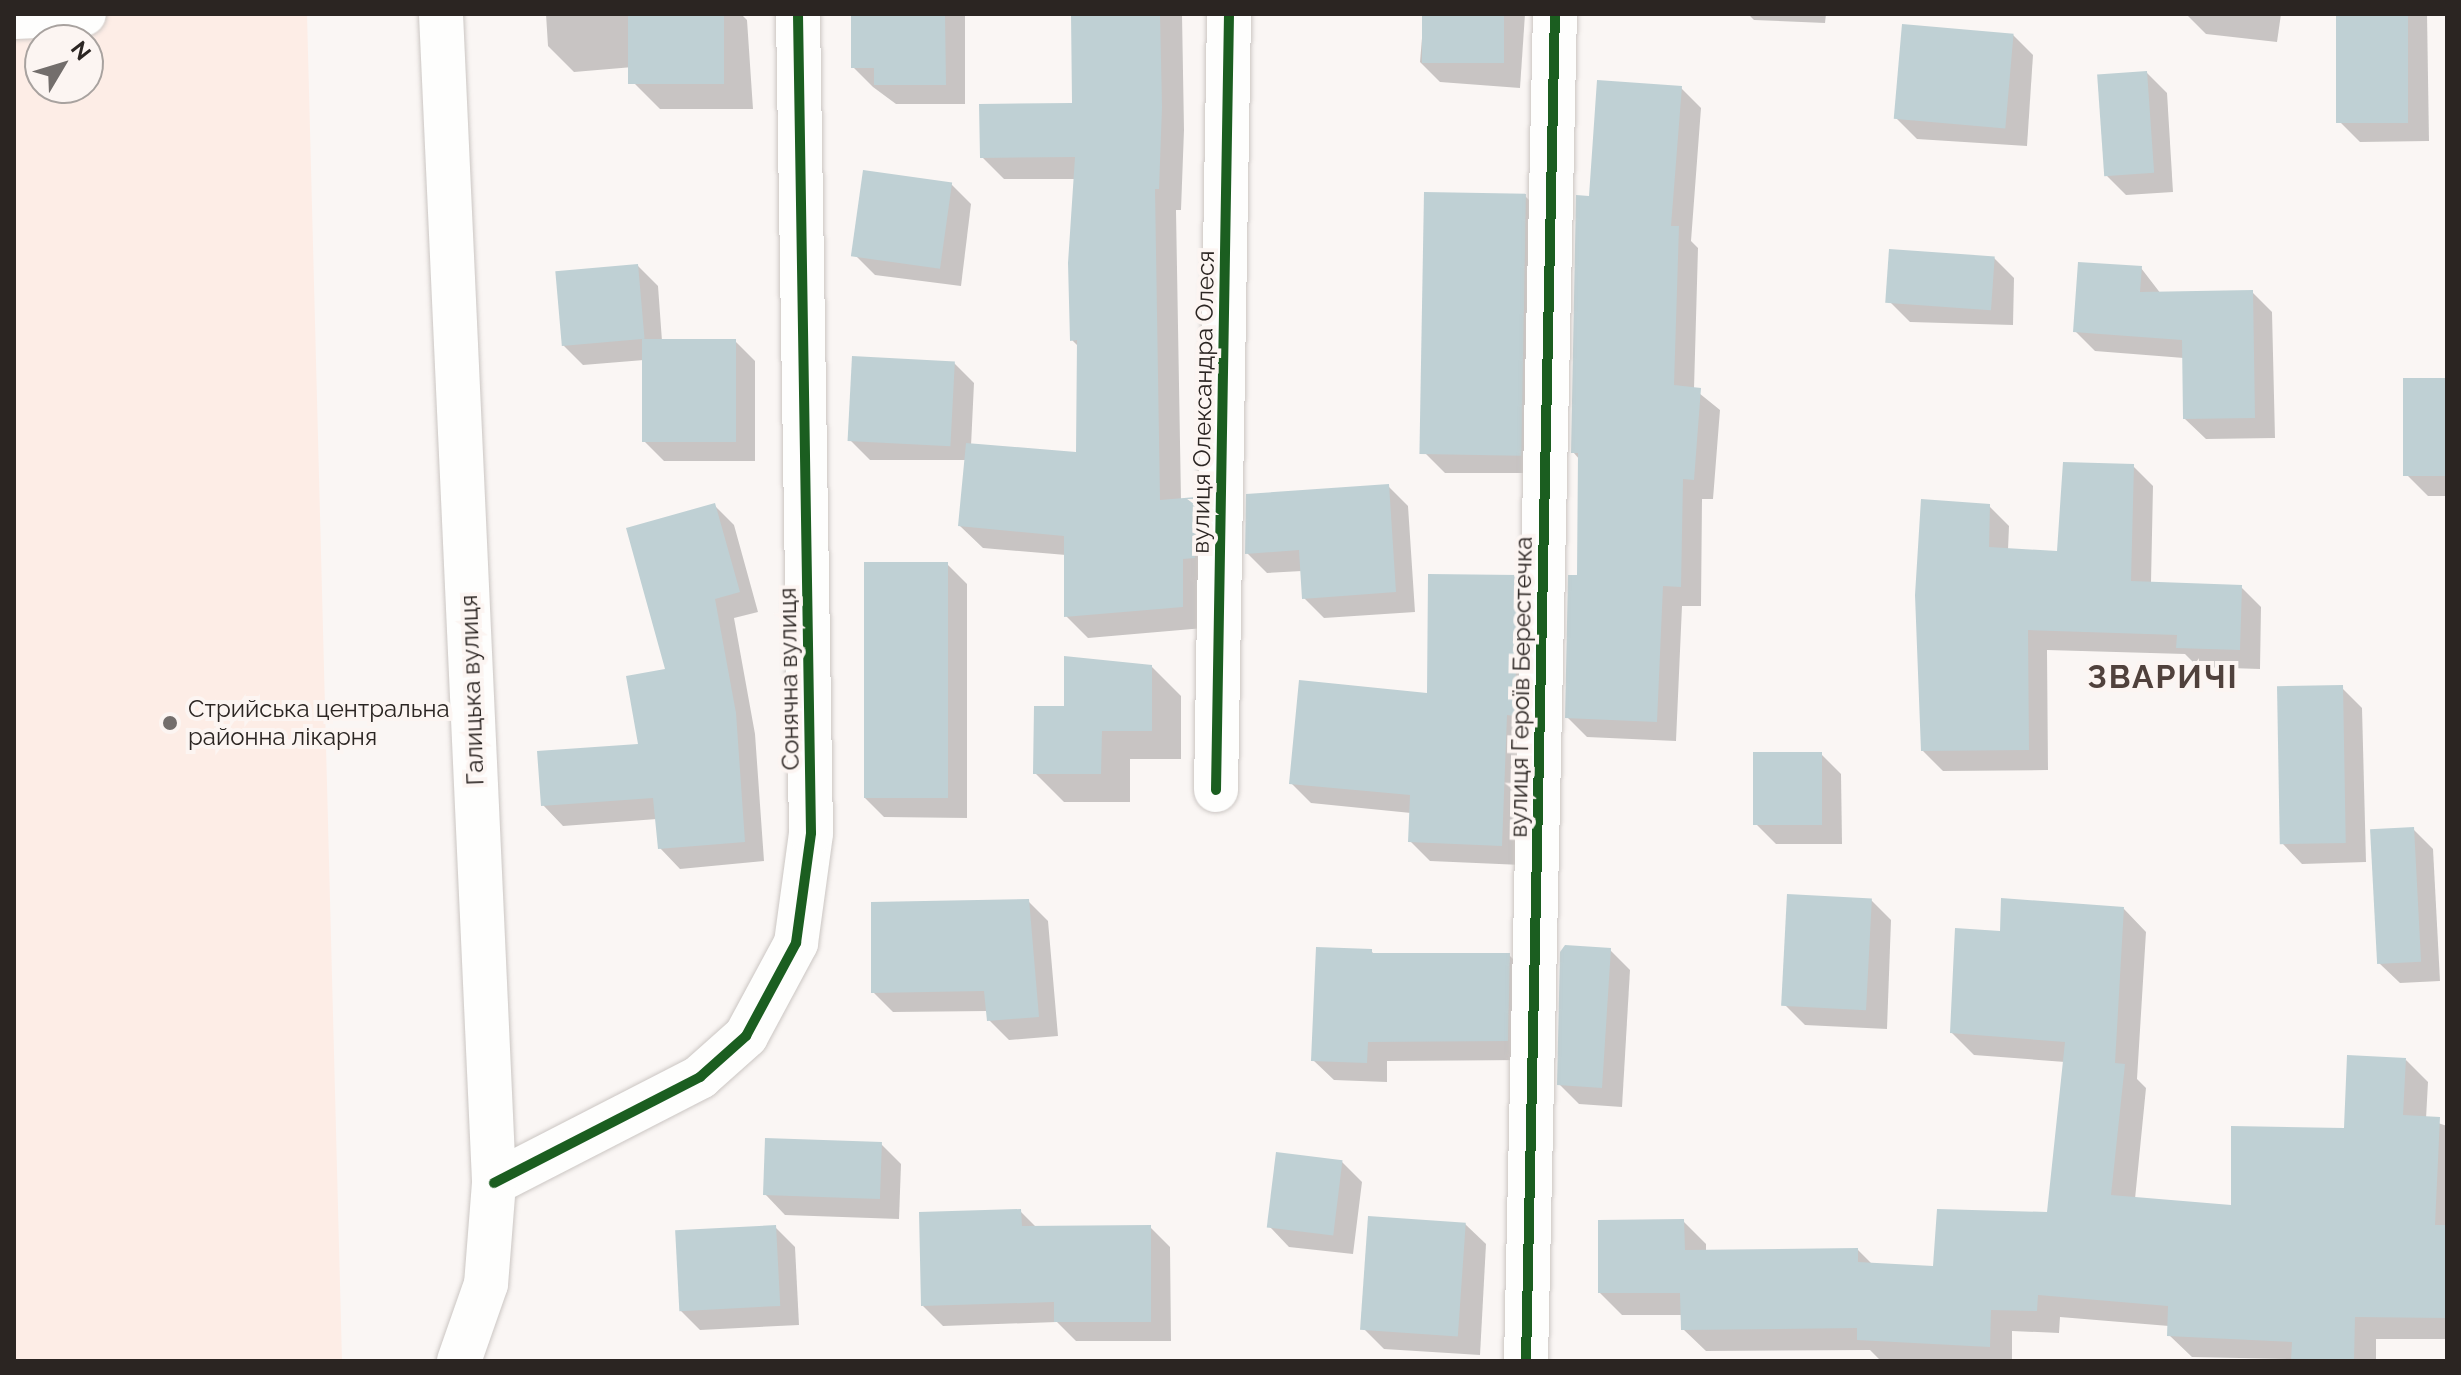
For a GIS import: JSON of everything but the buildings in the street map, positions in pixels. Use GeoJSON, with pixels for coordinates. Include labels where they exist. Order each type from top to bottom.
{"type":"FeatureCollection","features":[{"type":"Feature","properties":{"kind":"main road"},"geometry":{"type":"LineString","coordinates":[[14,17],[84,14]]}},
{"type":"Feature","properties":{"kind":"main road","name":"Галицька вулиця"},"geometry":{"type":"LineString","coordinates":[[441,14],[494,1183],[486,1284],[459,1361]]}},
{"type":"Feature","properties":{"kind":"main road","name":"Сонячна вулиця"},"geometry":{"type":"LineString","coordinates":[[494,1183],[700,1077],[746,1036],[796,943],[811,833],[798,14]]}},
{"type":"Feature","properties":{"kind":"main road","name":"вулиця Олександра Олеся"},"geometry":{"type":"LineString","coordinates":[[1216,790],[1229,14]]}},
{"type":"Feature","properties":{"kind":"main road","name":"вулиця Героїв Берестечка"},"geometry":{"type":"LineString","coordinates":[[1526,1361],[1555,14]]}},
{"type":"Feature","properties":{"kind":"shaded area","name":"Стрийська центральна районна лікарня"},"geometry":{"type":"Polygon","coordinates":[[[14,14],[307,14],[342,1361],[14,1361],[14,14]]]}},
{"type":"Feature","properties":{"kind":"cycle path"},"geometry":{"type":"LineString","coordinates":[[494,1183],[700,1077],[746,1036],[796,943],[811,833],[798,14]]}},
{"type":"Feature","properties":{"kind":"cycle path"},"geometry":{"type":"LineString","coordinates":[[1216,790],[1229,14]]}},
{"type":"Feature","properties":{"kind":"cycle path"},"geometry":{"type":"LineString","coordinates":[[1526,1361],[1555,14]]}},
{"type":"Feature","properties":{"kind":"place","name":"Стрийська центральна районна лікарня"},"geometry":{"type":"Point","coordinates":[170,723]}},
{"type":"Feature","properties":{"kind":"district","name":"ЗВАРИЧІ"},"geometry":{"type":"Point","coordinates":[2163,677]}}]}
